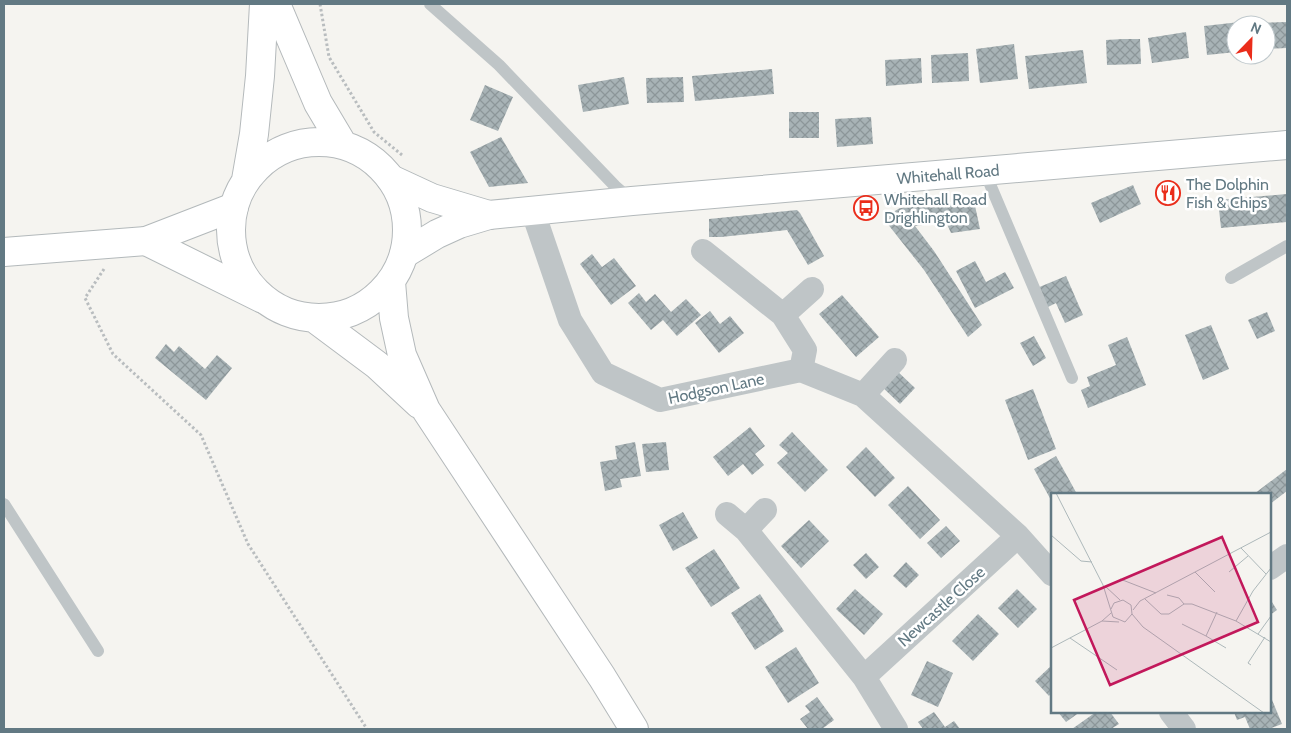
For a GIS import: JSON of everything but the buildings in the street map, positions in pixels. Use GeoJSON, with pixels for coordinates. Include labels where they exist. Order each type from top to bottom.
{"type":"FeatureCollection","features":[{"type":"Feature","properties":{"kind":"main road"},"geometry":{"type":"LineString","coordinates":[[246,180],[254,134],[260,76],[264,4]]}},
{"type":"Feature","properties":{"kind":"main road"},"geometry":{"type":"LineString","coordinates":[[276,4],[318,103],[343,145]]}},
{"type":"Feature","properties":{"kind":"main road"},"geometry":{"type":"LineString","coordinates":[[146,241],[287,312],[314,318],[336,317],[357,310],[376,298],[391,282],[399,269],[404,254],[407,232],[405,210],[399,194],[399,169],[379,165],[363,154],[343,145],[316,142],[289,147],[265,160],[246,180],[239,193],[230,227],[232,248],[238,267],[249,284],[263,299]]}},
{"type":"Feature","properties":{"kind":"main road","name":"Whitehall Road"},"geometry":{"type":"LineString","coordinates":[[404,254],[437,234],[459,224],[489,215],[984,170],[1287,145]]}},
{"type":"Feature","properties":{"kind":"main road","name":"Whitehall Road"},"geometry":{"type":"LineString","coordinates":[[399,169],[432,198],[489,215]]}},
{"type":"Feature","properties":{"kind":"main road"},"geometry":{"type":"LineString","coordinates":[[4,252],[146,241],[234,207]]}},
{"type":"Feature","properties":{"kind":"main road"},"geometry":{"type":"LineString","coordinates":[[391,282],[394,318],[402,355],[426,410],[602,677],[634,729]]}},
{"type":"Feature","properties":{"kind":"main road"},"geometry":{"type":"LineString","coordinates":[[314,318],[377,365],[426,410]]}},
{"type":"Feature","properties":{"kind":"street","name":"Hodgson Lane"},"geometry":{"type":"LineString","coordinates":[[534,212],[570,320],[603,373],[660,400],[801,370]]}},
{"type":"Feature","properties":{"kind":"street"},"geometry":{"type":"LineString","coordinates":[[703,251],[783,315],[805,350],[801,370],[863,394],[1018,536],[1051,573]]}},
{"type":"Feature","properties":{"kind":"street"},"geometry":{"type":"LineString","coordinates":[[783,315],[812,289]]}},
{"type":"Feature","properties":{"kind":"street"},"geometry":{"type":"LineString","coordinates":[[863,394],[895,360]]}},
{"type":"Feature","properties":{"kind":"street"},"geometry":{"type":"LineString","coordinates":[[746,530],[765,510]]}},
{"type":"Feature","properties":{"kind":"street"},"geometry":{"type":"LineString","coordinates":[[728,514],[746,530],[864,677],[896,729]]}},
{"type":"Feature","properties":{"kind":"street","name":"Newcastle Close"},"geometry":{"type":"LineString","coordinates":[[864,677],[1018,536]]}},
{"type":"Feature","properties":{"kind":"street"},"geometry":{"type":"LineString","coordinates":[[1271,567],[1287,556]]}},
{"type":"Feature","properties":{"kind":"street"},"geometry":{"type":"LineString","coordinates":[[1172,713],[1184,729]]}},
{"type":"Feature","properties":{"kind":"lane"},"geometry":{"type":"LineString","coordinates":[[430,4],[499,65],[615,186],[632,201]]}},
{"type":"Feature","properties":{"kind":"lane"},"geometry":{"type":"LineString","coordinates":[[984,170],[1072,378]]}},
{"type":"Feature","properties":{"kind":"lane"},"geometry":{"type":"LineString","coordinates":[[1231,278],[1287,246]]}},
{"type":"Feature","properties":{"kind":"lane"},"geometry":{"type":"LineString","coordinates":[[4,504],[98,651]]}},
{"type":"Feature","properties":{"kind":"path"},"geometry":{"type":"LineString","coordinates":[[320,4],[329,57],[374,132],[399,169]]}},
{"type":"Feature","properties":{"kind":"path"},"geometry":{"type":"LineString","coordinates":[[110,265],[103,270],[84,298],[114,354],[201,435],[248,544],[367,729]]}},
{"type":"Feature","properties":{"kind":"place","name":"The Dolphin Fish & Chips"},"geometry":{"type":"Point","coordinates":[1168,193]}},
{"type":"Feature","properties":{"kind":"place","name":"Whitehall Road Drighlington"},"geometry":{"type":"Point","coordinates":[866,208]}}]}
